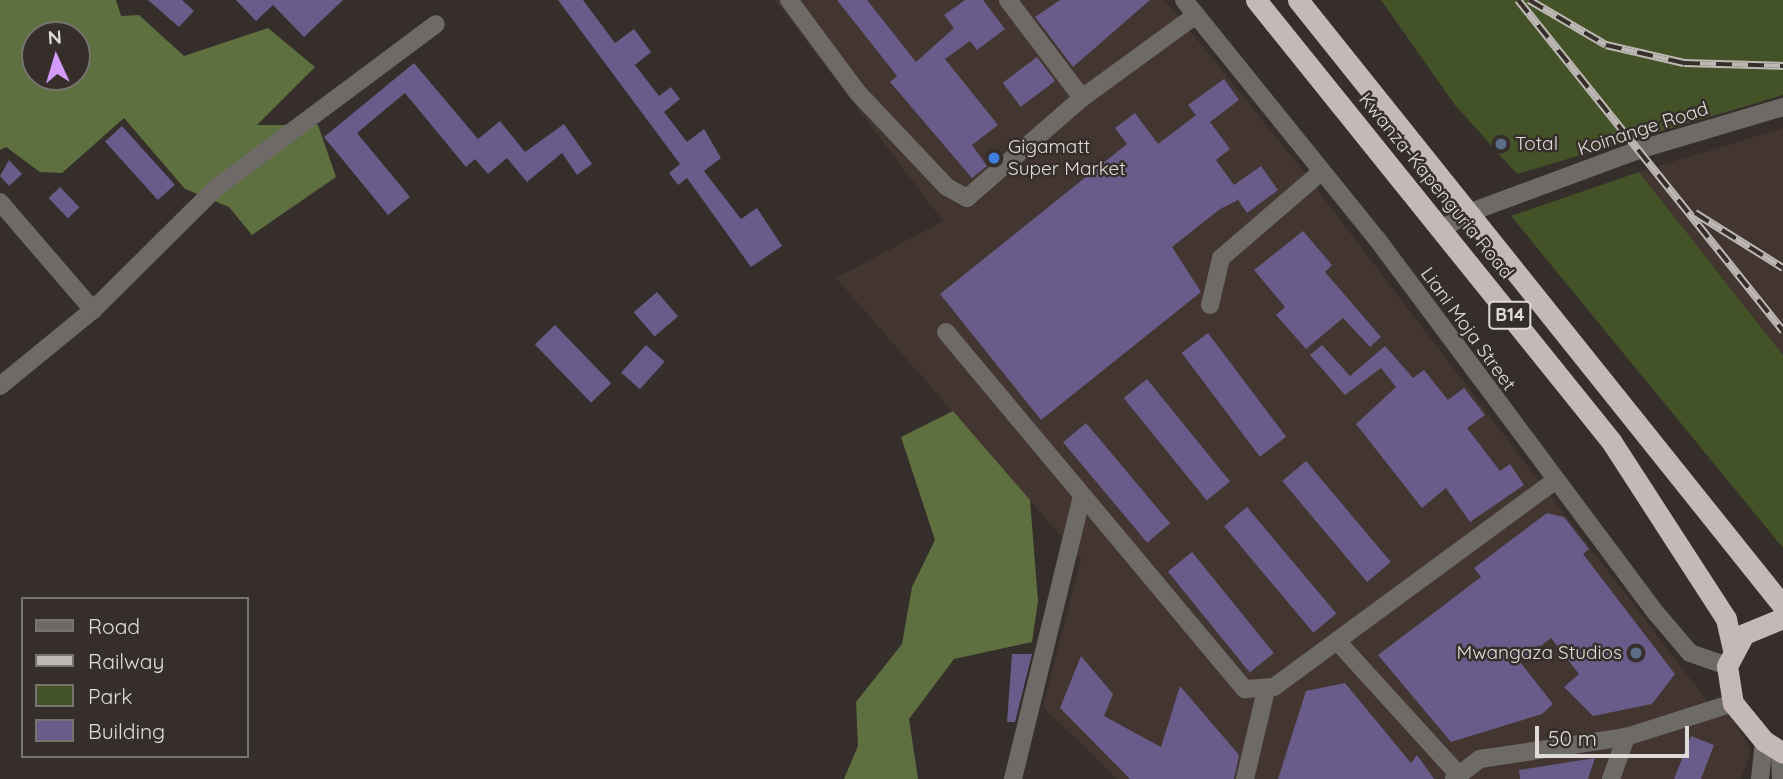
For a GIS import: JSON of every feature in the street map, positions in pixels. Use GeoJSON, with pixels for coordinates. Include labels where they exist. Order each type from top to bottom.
{"type":"FeatureCollection","features":[{"type":"Feature","properties":{"kind":"highway","name":"Kwanza-Kapenguria Road"},"geometry":{"type":"LineString","coordinates":[[1256,0],[1611,441],[1726,619],[1730,658]]}},
{"type":"Feature","properties":{"kind":"highway","name":"Kwanza-Kapenguria Road"},"geometry":{"type":"LineString","coordinates":[[1298,0],[1783,606]]}},
{"type":"Feature","properties":{"kind":"highway"},"geometry":{"type":"LineString","coordinates":[[1730,658],[1759,623],[1783,618]]}},
{"type":"Feature","properties":{"kind":"highway","name":"B14"},"geometry":{"type":"LineString","coordinates":[[1730,658],[1733,703],[1776,748]]}},
{"type":"Feature","properties":{"kind":"street"},"geometry":{"type":"LineString","coordinates":[[789,0],[858,93],[955,194],[976,195],[1082,99],[1196,15]]}},
{"type":"Feature","properties":{"kind":"street"},"geometry":{"type":"LineString","coordinates":[[1007,0],[1082,99]]}},
{"type":"Feature","properties":{"kind":"street","name":"Liani Moja Street"},"geometry":{"type":"LineString","coordinates":[[1184,0],[1322,172],[1553,482],[1690,653],[1730,658]]}},
{"type":"Feature","properties":{"kind":"street"},"geometry":{"type":"LineString","coordinates":[[0,386],[93,310],[216,188],[436,24]]}},
{"type":"Feature","properties":{"kind":"street","name":"Koinange Road"},"geometry":{"type":"LineString","coordinates":[[1441,229],[1468,213],[1783,107]]}},
{"type":"Feature","properties":{"kind":"street"},"geometry":{"type":"LineString","coordinates":[[1210,305],[1221,258],[1322,172]]}},
{"type":"Feature","properties":{"kind":"street"},"geometry":{"type":"LineString","coordinates":[[0,202],[93,310]]}},
{"type":"Feature","properties":{"kind":"street"},"geometry":{"type":"LineString","coordinates":[[946,332],[1081,500],[1245,689],[1266,690],[1553,482]]}},
{"type":"Feature","properties":{"kind":"street"},"geometry":{"type":"LineString","coordinates":[[1013,779],[1081,500]]}},
{"type":"Feature","properties":{"kind":"street"},"geometry":{"type":"LineString","coordinates":[[1337,641],[1455,775],[1513,750],[1626,737],[1733,703]]}},
{"type":"Feature","properties":{"kind":"street"},"geometry":{"type":"LineString","coordinates":[[1245,779],[1266,690]]}},
{"type":"Feature","properties":{"kind":"street"},"geometry":{"type":"LineString","coordinates":[[1611,779],[1626,737]]}},
{"type":"Feature","properties":{"kind":"street"},"geometry":{"type":"LineString","coordinates":[[1760,779],[1776,748]]}},
{"type":"Feature","properties":{"kind":"street"},"geometry":{"type":"LineString","coordinates":[[1776,748],[1781,779]]}},
{"type":"Feature","properties":{"kind":"shaded area"},"geometry":{"type":"Polygon","coordinates":[[[775,0],[1165,0],[1294,159],[1707,701],[1732,717],[1751,750],[1741,779],[1117,779],[1043,707],[1081,559],[836,278],[943,221],[775,0]]]}},
{"type":"Feature","properties":{"kind":"shaded area"},"geometry":{"type":"Polygon","coordinates":[[[1783,128],[1783,355],[1639,172],[1783,128]]]}},
{"type":"Feature","properties":{"kind":"green space"},"geometry":{"type":"Polygon","coordinates":[[[0,0],[116,0],[121,16],[139,15],[184,56],[268,28],[315,67],[257,125],[318,125],[336,177],[252,235],[229,207],[185,189],[124,118],[62,173],[40,172],[6,147],[0,150],[0,0]]]}},
{"type":"Feature","properties":{"kind":"green space"},"geometry":{"type":"Polygon","coordinates":[[[1381,0],[1783,0],[1783,95],[1517,174],[1455,105],[1381,0]]]}},
{"type":"Feature","properties":{"kind":"green space"},"geometry":{"type":"Polygon","coordinates":[[[1639,172],[1783,355],[1783,548],[1511,216],[1639,172]]]}},
{"type":"Feature","properties":{"kind":"green space"},"geometry":{"type":"Polygon","coordinates":[[[953,411],[1030,500],[1038,601],[1032,642],[954,659],[909,719],[918,779],[844,779],[858,746],[856,702],[902,644],[912,587],[935,540],[901,437],[953,411]]]}},
{"type":"Feature","properties":{"kind":"building"},"geometry":{"type":"Polygon","coordinates":[[[148,0],[182,0],[194,11],[179,27],[148,0]]]}},
{"type":"Feature","properties":{"kind":"building"},"geometry":{"type":"Polygon","coordinates":[[[236,0],[343,0],[304,37],[273,5],[256,21],[236,0]]]}},
{"type":"Feature","properties":{"kind":"building"},"geometry":{"type":"Polygon","coordinates":[[[558,0],[583,0],[615,43],[634,29],[651,52],[635,65],[659,96],[671,87],[680,99],[664,112],[687,142],[704,129],[721,158],[704,171],[741,219],[757,208],[782,246],[751,267],[687,178],[678,185],[669,173],[680,164],[558,0]]]}},
{"type":"Feature","properties":{"kind":"building"},"geometry":{"type":"Polygon","coordinates":[[[837,0],[867,0],[916,62],[954,28],[944,15],[965,0],[983,0],[1005,29],[977,50],[970,41],[945,59],[998,125],[972,145],[987,166],[972,178],[890,82],[897,76],[837,0]]]}},
{"type":"Feature","properties":{"kind":"building"},"geometry":{"type":"Polygon","coordinates":[[[1060,0],[1150,0],[1073,67],[1035,17],[1060,0]]]}},
{"type":"Feature","properties":{"kind":"building"},"geometry":{"type":"Polygon","coordinates":[[[1037,57],[1055,81],[1021,107],[1003,83],[1037,57]]]}},
{"type":"Feature","properties":{"kind":"building"},"geometry":{"type":"Polygon","coordinates":[[[414,63],[478,139],[500,121],[525,152],[564,124],[592,164],[577,175],[562,153],[527,182],[507,158],[488,174],[475,159],[466,167],[405,93],[357,133],[410,197],[388,215],[324,137],[414,63]]]}},
{"type":"Feature","properties":{"kind":"building"},"geometry":{"type":"Polygon","coordinates":[[[1224,79],[1239,100],[1210,122],[1230,149],[1216,160],[1234,185],[1261,166],[1278,190],[1247,213],[1238,200],[1220,209],[1172,247],[1201,292],[1041,420],[940,294],[1127,144],[1115,128],[1135,113],[1158,144],[1196,115],[1188,105],[1224,79]]]}},
{"type":"Feature","properties":{"kind":"building"},"geometry":{"type":"Polygon","coordinates":[[[122,126],[175,185],[158,200],[105,141],[122,126]]]}},
{"type":"Feature","properties":{"kind":"building"},"geometry":{"type":"Polygon","coordinates":[[[9,160],[22,174],[9,186],[0,176],[9,160]]]}},
{"type":"Feature","properties":{"kind":"building"},"geometry":{"type":"Polygon","coordinates":[[[60,187],[79,207],[68,218],[48,198],[60,187]]]}},
{"type":"Feature","properties":{"kind":"building"},"geometry":{"type":"Polygon","coordinates":[[[1303,231],[1332,265],[1325,272],[1381,337],[1370,347],[1343,318],[1306,349],[1276,315],[1285,307],[1254,270],[1303,231]]]}},
{"type":"Feature","properties":{"kind":"building"},"geometry":{"type":"Polygon","coordinates":[[[657,292],[678,316],[655,336],[634,312],[657,292]]]}},
{"type":"Feature","properties":{"kind":"building"},"geometry":{"type":"Polygon","coordinates":[[[555,325],[611,383],[591,403],[535,344],[555,325]]]}},
{"type":"Feature","properties":{"kind":"building"},"geometry":{"type":"Polygon","coordinates":[[[1208,333],[1286,437],[1260,457],[1182,353],[1208,333]]]}},
{"type":"Feature","properties":{"kind":"building"},"geometry":{"type":"Polygon","coordinates":[[[646,345],[665,362],[640,389],[621,372],[646,345]]]}},
{"type":"Feature","properties":{"kind":"building"},"geometry":{"type":"Polygon","coordinates":[[[1322,345],[1350,376],[1385,346],[1413,378],[1424,370],[1448,400],[1464,388],[1485,415],[1467,428],[1500,471],[1510,464],[1524,485],[1470,522],[1446,488],[1422,508],[1356,424],[1396,387],[1381,368],[1345,395],[1310,355],[1322,345]]]}},
{"type":"Feature","properties":{"kind":"building"},"geometry":{"type":"Polygon","coordinates":[[[1147,379],[1230,482],[1207,500],[1124,398],[1147,379]]]}},
{"type":"Feature","properties":{"kind":"building"},"geometry":{"type":"Polygon","coordinates":[[[1086,423],[1170,523],[1147,543],[1063,442],[1086,423]]]}},
{"type":"Feature","properties":{"kind":"building"},"geometry":{"type":"Polygon","coordinates":[[[1306,461],[1391,562],[1367,582],[1282,481],[1306,461]]]}},
{"type":"Feature","properties":{"kind":"building"},"geometry":{"type":"Polygon","coordinates":[[[1247,507],[1336,613],[1313,633],[1224,526],[1247,507]]]}},
{"type":"Feature","properties":{"kind":"building"},"geometry":{"type":"Polygon","coordinates":[[[1547,513],[1564,517],[1589,549],[1583,554],[1675,674],[1652,704],[1593,716],[1564,687],[1579,674],[1551,638],[1520,662],[1553,704],[1542,714],[1451,742],[1378,655],[1481,577],[1474,568],[1547,513]]]}},
{"type":"Feature","properties":{"kind":"building"},"geometry":{"type":"Polygon","coordinates":[[[1192,552],[1274,653],[1250,673],[1168,572],[1192,552]]]}},
{"type":"Feature","properties":{"kind":"building"},"geometry":{"type":"Polygon","coordinates":[[[1012,654],[1032,654],[1015,722],[1007,722],[1012,654]]]}},
{"type":"Feature","properties":{"kind":"building"},"geometry":{"type":"Polygon","coordinates":[[[1081,656],[1113,694],[1104,716],[1161,747],[1180,686],[1239,755],[1234,779],[1130,779],[1060,708],[1081,656]]]}},
{"type":"Feature","properties":{"kind":"building"},"geometry":{"type":"Polygon","coordinates":[[[1345,683],[1411,763],[1417,755],[1434,779],[1278,779],[1306,691],[1345,683]]]}},
{"type":"Feature","properties":{"kind":"building"},"geometry":{"type":"Polygon","coordinates":[[[1691,736],[1714,745],[1701,779],[1674,779],[1691,736]]]}},
{"type":"Feature","properties":{"kind":"building"},"geometry":{"type":"Polygon","coordinates":[[[1595,758],[1588,779],[1520,779],[1519,770],[1595,758]]]}},
{"type":"Feature","properties":{"kind":"railway"},"geometry":{"type":"LineString","coordinates":[[1518,0],[1783,331]]}},
{"type":"Feature","properties":{"kind":"railway"},"geometry":{"type":"LineString","coordinates":[[1529,0],[1606,45],[1684,63],[1783,66]]}},
{"type":"Feature","properties":{"kind":"railway"},"geometry":{"type":"LineString","coordinates":[[1695,213],[1783,268]]}},
{"type":"Feature","properties":{"kind":"place","name":"Total"},"geometry":{"type":"Point","coordinates":[1501,144]}},
{"type":"Feature","properties":{"kind":"place","name":"Gigamatt Super Market"},"geometry":{"type":"Point","coordinates":[994,158]}},
{"type":"Feature","properties":{"kind":"place","name":"Mwangaza Studios"},"geometry":{"type":"Point","coordinates":[1636,653]}}]}
